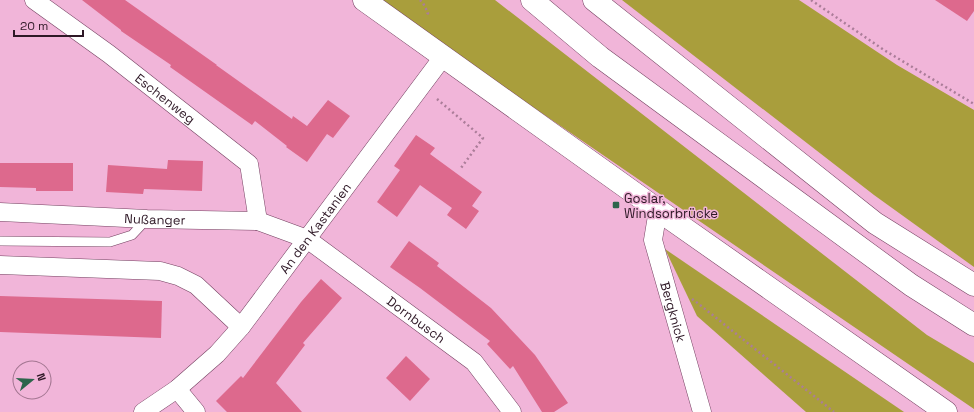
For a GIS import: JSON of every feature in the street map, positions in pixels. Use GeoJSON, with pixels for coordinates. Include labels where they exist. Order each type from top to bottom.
{"type":"FeatureCollection","features":[{"type":"Feature","properties":{"kind":"main road"},"geometry":{"type":"LineString","coordinates":[[364,0],[658,210],[946,412]]}},
{"type":"Feature","properties":{"kind":"main road"},"geometry":{"type":"LineString","coordinates":[[532,0],[600,57],[911,285],[974,325]]}},
{"type":"Feature","properties":{"kind":"main road"},"geometry":{"type":"LineString","coordinates":[[594,0],[876,223],[974,285]]}},
{"type":"Feature","properties":{"kind":"street","name":"Eschenweg"},"geometry":{"type":"LineString","coordinates":[[34,0],[109,54],[249,164],[258,221]]}},
{"type":"Feature","properties":{"kind":"street","name":"An den Kastanien"},"geometry":{"type":"LineString","coordinates":[[143,412],[177,389],[217,354],[241,327],[443,57]]}},
{"type":"Feature","properties":{"kind":"street","name":"Bergknick"},"geometry":{"type":"LineString","coordinates":[[658,210],[653,240],[702,412]]}},
{"type":"Feature","properties":{"kind":"street","name":"Nußanger"},"geometry":{"type":"LineString","coordinates":[[0,212],[147,219],[258,221],[308,239]]}},
{"type":"Feature","properties":{"kind":"street","name":"Dornbusch"},"geometry":{"type":"LineString","coordinates":[[308,239],[474,362],[512,412]]}},
{"type":"Feature","properties":{"kind":"street"},"geometry":{"type":"LineString","coordinates":[[0,265],[160,271],[178,276],[196,286],[241,327]]}},
{"type":"Feature","properties":{"kind":"street"},"geometry":{"type":"LineString","coordinates":[[177,389],[196,412]]}},
{"type":"Feature","properties":{"kind":"lane"},"geometry":{"type":"LineString","coordinates":[[0,241],[110,242],[132,235],[147,219]]}},
{"type":"Feature","properties":{"kind":"path"},"geometry":{"type":"LineString","coordinates":[[811,0],[884,50],[974,104]]}},
{"type":"Feature","properties":{"kind":"path"},"geometry":{"type":"LineString","coordinates":[[421,86],[483,138],[461,168]]}},
{"type":"Feature","properties":{"kind":"path"},"geometry":{"type":"LineString","coordinates":[[667,289],[695,301],[834,412]]}},
{"type":"Feature","properties":{"kind":"shaded area"},"geometry":{"type":"Polygon","coordinates":[[[380,0],[495,0],[927,335],[974,363],[974,409],[432,38],[380,0]]]}},
{"type":"Feature","properties":{"kind":"shaded area"},"geometry":{"type":"Polygon","coordinates":[[[622,0],[799,0],[897,65],[974,110],[974,267],[874,195],[622,0]]]}},
{"type":"Feature","properties":{"kind":"shaded area"},"geometry":{"type":"Polygon","coordinates":[[[665,249],[904,412],[806,412],[697,316],[665,249]]]}},
{"type":"Feature","properties":{"kind":"building"},"geometry":{"type":"Polygon","coordinates":[[[82,0],[125,0],[292,119],[293,116],[307,126],[328,100],[350,116],[333,138],[327,134],[307,162],[286,147],[287,146],[255,121],[252,125],[170,67],[171,65],[121,31],[82,0]]]}},
{"type":"Feature","properties":{"kind":"building"},"geometry":{"type":"Polygon","coordinates":[[[935,0],[974,0],[974,11],[967,21],[935,0]]]}},
{"type":"Feature","properties":{"kind":"building"},"geometry":{"type":"Polygon","coordinates":[[[416,135],[435,148],[430,154],[482,192],[472,206],[479,211],[466,229],[447,215],[452,208],[420,185],[397,217],[377,202],[400,170],[394,166],[416,135]]]}},
{"type":"Feature","properties":{"kind":"building"},"geometry":{"type":"Polygon","coordinates":[[[168,160],[203,161],[202,191],[144,189],[143,194],[106,192],[108,165],[167,169],[168,160]]]}},
{"type":"Feature","properties":{"kind":"building"},"geometry":{"type":"Polygon","coordinates":[[[0,163],[73,163],[73,191],[36,191],[36,188],[0,187],[0,163]]]}},
{"type":"Feature","properties":{"kind":"building"},"geometry":{"type":"Polygon","coordinates":[[[409,241],[439,263],[437,266],[491,308],[535,355],[568,403],[554,412],[542,412],[513,366],[510,369],[487,344],[490,341],[390,267],[409,241]]]}},
{"type":"Feature","properties":{"kind":"building"},"geometry":{"type":"Polygon","coordinates":[[[321,279],[342,298],[303,343],[305,345],[276,383],[302,412],[227,412],[216,401],[241,376],[243,378],[301,302],[321,279]]]}},
{"type":"Feature","properties":{"kind":"building"},"geometry":{"type":"Polygon","coordinates":[[[0,296],[162,301],[161,338],[0,332],[0,296]]]}},
{"type":"Feature","properties":{"kind":"building"},"geometry":{"type":"Polygon","coordinates":[[[406,356],[430,379],[410,401],[386,378],[406,356]]]}},
{"type":"Feature","properties":{"kind":"place","name":"Goslar, Windsorbrücke"},"geometry":{"type":"Point","coordinates":[616,205]}}]}
